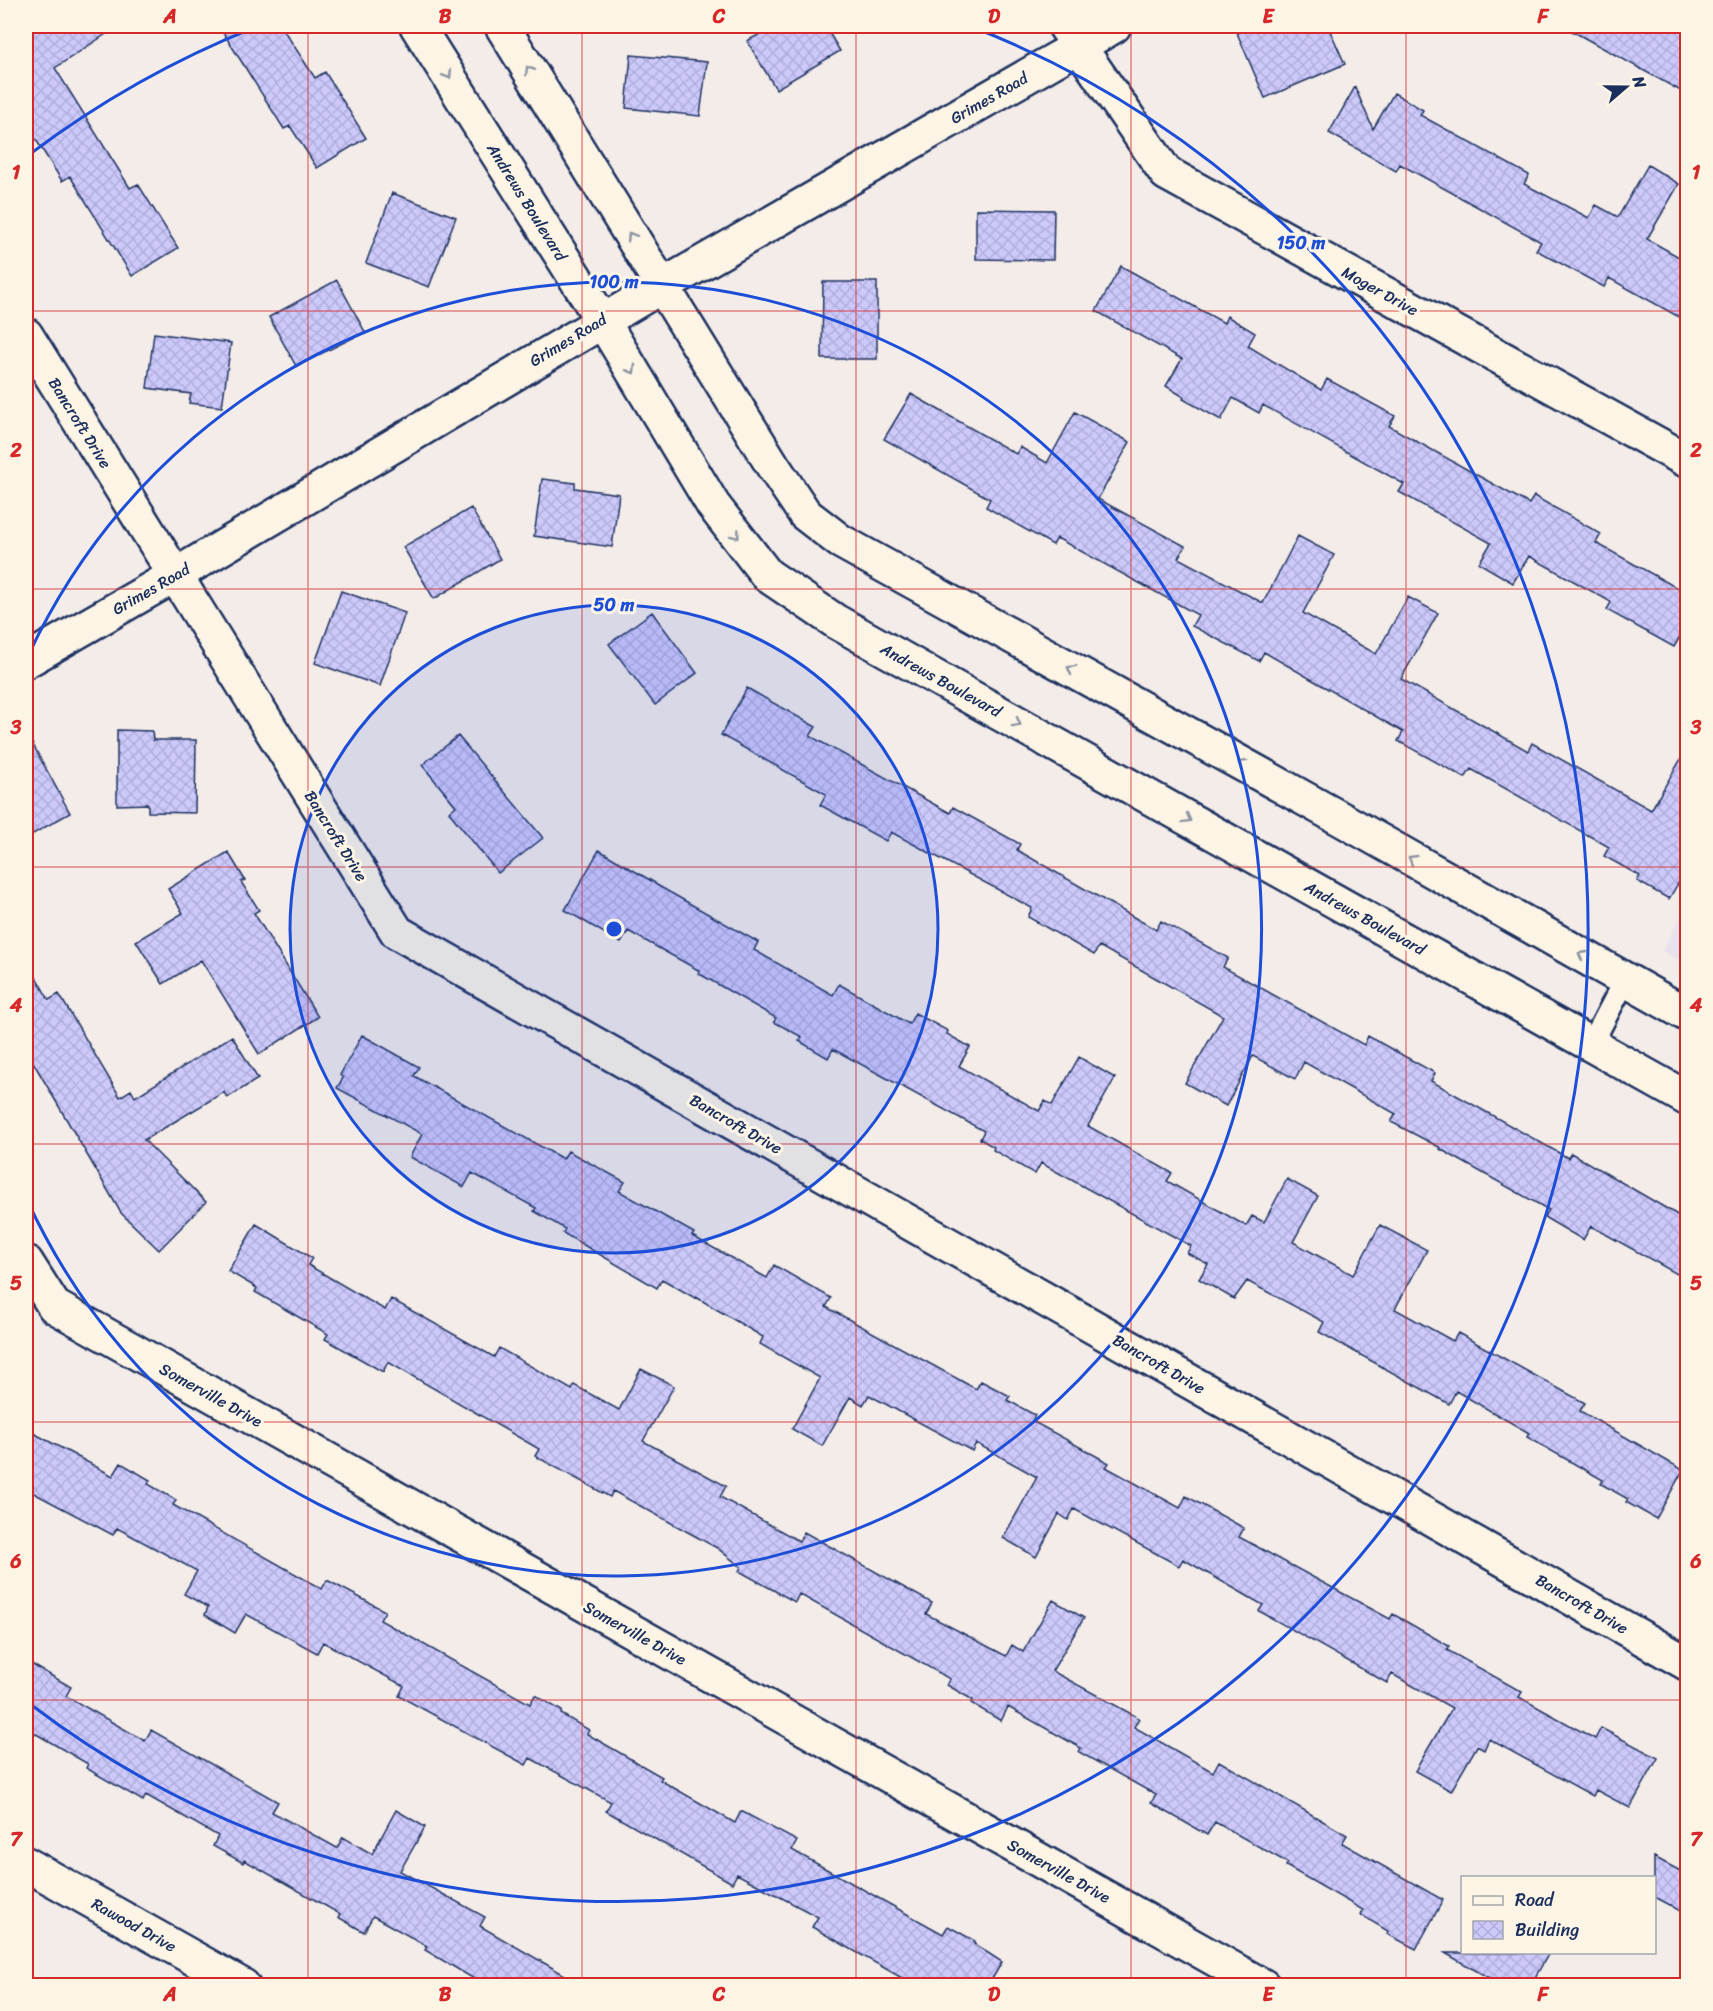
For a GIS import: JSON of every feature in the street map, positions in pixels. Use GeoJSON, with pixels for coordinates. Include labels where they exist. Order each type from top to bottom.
{"type":"FeatureCollection","features":[{"type":"Feature","properties":{"kind":"street","name":"Andrews Boulevard"},"geometry":{"type":"LineString","coordinates":[[417,26],[602,320],[713,506],[767,575],[835,621],[1688,1099]]}},
{"type":"Feature","properties":{"kind":"street"},"geometry":{"type":"LineString","coordinates":[[502,26],[773,466],[806,514],[840,541],[1343,820],[1688,1015]]}},
{"type":"Feature","properties":{"kind":"street","name":"Grimes Road"},"geometry":{"type":"LineString","coordinates":[[26,661],[174,576],[662,286],[1071,36],[1114,26]]}},
{"type":"Feature","properties":{"kind":"street","name":"Moger Drive"},"geometry":{"type":"LineString","coordinates":[[1071,36],[1166,173],[1688,461]]}},
{"type":"Feature","properties":{"kind":"street","name":"Bancroft Drive"},"geometry":{"type":"LineString","coordinates":[[26,335],[397,932],[1688,1664]]}},
{"type":"Feature","properties":{"kind":"street","name":"Somerville Drive"},"geometry":{"type":"LineString","coordinates":[[26,1262],[54,1306],[1263,1986]]}},
{"type":"Feature","properties":{"kind":"street","name":"Rawood Drive"},"geometry":{"type":"LineString","coordinates":[[26,1864],[243,1986]]}},
{"type":"Feature","properties":{"kind":"lane"},"geometry":{"type":"LineString","coordinates":[[1591,1045],[1625,980]]}},
{"type":"Feature","properties":{"kind":"shaded area"},"geometry":{"type":"Polygon","coordinates":[[[1687,905],[1687,965],[1662,951],[1687,905]]]}},
{"type":"Feature","properties":{"kind":"building"},"geometry":{"type":"Polygon","coordinates":[[[26,26],[118,26],[55,68],[130,188],[138,184],[178,248],[132,276],[70,176],[62,181],[26,124],[26,26]]]}},
{"type":"Feature","properties":{"kind":"building"},"geometry":{"type":"Polygon","coordinates":[[[219,26],[281,26],[315,78],[325,72],[366,138],[317,168],[290,126],[284,129],[219,26]]]}},
{"type":"Feature","properties":{"kind":"building"},"geometry":{"type":"Polygon","coordinates":[[[775,26],[825,26],[840,51],[776,89],[747,41],[775,26]]]}},
{"type":"Feature","properties":{"kind":"building"},"geometry":{"type":"Polygon","coordinates":[[[1234,26],[1328,26],[1345,64],[1265,98],[1234,26]]]}},
{"type":"Feature","properties":{"kind":"building"},"geometry":{"type":"Polygon","coordinates":[[[1563,26],[1688,26],[1688,95],[1563,26]]]}},
{"type":"Feature","properties":{"kind":"building"},"geometry":{"type":"Polygon","coordinates":[[[631,55],[707,62],[700,116],[626,108],[631,55]]]}},
{"type":"Feature","properties":{"kind":"building"},"geometry":{"type":"Polygon","coordinates":[[[1355,87],[1373,129],[1394,93],[1423,110],[1420,115],[1529,175],[1524,184],[1589,218],[1596,205],[1618,217],[1648,165],[1679,184],[1647,239],[1688,262],[1688,322],[1609,278],[1604,287],[1536,250],[1541,242],[1400,164],[1396,171],[1329,133],[1355,87]]]}},
{"type":"Feature","properties":{"kind":"building"},"geometry":{"type":"Polygon","coordinates":[[[392,193],[456,217],[429,287],[366,263],[392,193]]]}},
{"type":"Feature","properties":{"kind":"building"},"geometry":{"type":"Polygon","coordinates":[[[976,209],[1054,210],[1053,260],[976,259],[976,209]]]}},
{"type":"Feature","properties":{"kind":"building"},"geometry":{"type":"Polygon","coordinates":[[[1121,266],[1224,323],[1227,316],[1255,333],[1248,346],[1321,390],[1327,379],[1395,416],[1389,426],[1529,504],[1534,496],[1601,534],[1596,543],[1688,594],[1688,623],[1674,647],[1607,610],[1611,602],[1529,556],[1513,583],[1479,563],[1491,543],[1399,492],[1404,484],[1263,405],[1259,413],[1233,398],[1221,420],[1183,399],[1184,397],[1166,386],[1182,359],[1096,311],[1121,266]]]}},
{"type":"Feature","properties":{"kind":"building"},"geometry":{"type":"Polygon","coordinates":[[[337,280],[365,332],[296,366],[269,317],[337,280]]]}},
{"type":"Feature","properties":{"kind":"building"},"geometry":{"type":"Polygon","coordinates":[[[823,282],[877,282],[877,359],[822,359],[823,282]]]}},
{"type":"Feature","properties":{"kind":"building"},"geometry":{"type":"Polygon","coordinates":[[[154,333],[231,343],[222,407],[189,403],[191,394],[147,388],[154,333]]]}},
{"type":"Feature","properties":{"kind":"building"},"geometry":{"type":"Polygon","coordinates":[[[911,394],[1016,454],[1020,447],[1047,463],[1075,412],[1130,442],[1098,499],[1185,546],[1178,558],[1263,603],[1298,536],[1334,555],[1303,613],[1376,654],[1408,597],[1438,613],[1401,679],[1528,751],[1532,743],[1651,810],[1688,747],[1688,866],[1669,899],[1637,881],[1640,876],[1604,856],[1609,847],[1471,769],[1465,778],[1398,741],[1403,732],[1264,652],[1259,661],[1192,626],[1198,615],[1057,538],[1053,545],[986,507],[990,499],[884,439],[911,394]]]}},
{"type":"Feature","properties":{"kind":"building"},"geometry":{"type":"Polygon","coordinates":[[[542,479],[575,483],[575,488],[619,494],[612,547],[534,536],[542,479]]]}},
{"type":"Feature","properties":{"kind":"building"},"geometry":{"type":"Polygon","coordinates":[[[471,508],[500,559],[434,599],[403,547],[471,508]]]}},
{"type":"Feature","properties":{"kind":"building"},"geometry":{"type":"Polygon","coordinates":[[[341,591],[405,613],[380,686],[315,663],[341,591]]]}},
{"type":"Feature","properties":{"kind":"building"},"geometry":{"type":"Polygon","coordinates":[[[652,612],[697,673],[655,705],[609,644],[652,612]]]}},
{"type":"Feature","properties":{"kind":"building"},"geometry":{"type":"Polygon","coordinates":[[[747,688],[816,727],[810,736],[950,813],[953,807],[1020,844],[1017,850],[1156,930],[1161,921],[1228,958],[1223,967],[1364,1045],[1368,1036],[1435,1073],[1431,1081],[1568,1158],[1571,1153],[1688,1221],[1688,1280],[1591,1226],[1583,1240],[1544,1217],[1549,1210],[1391,1122],[1396,1114],[1304,1062],[1295,1079],[1253,1056],[1226,1106],[1185,1083],[1223,1016],[1099,946],[1094,955],[1028,917],[1032,908],[891,832],[886,841],[820,805],[826,794],[721,735],[747,688]]]}},
{"type":"Feature","properties":{"kind":"building"},"geometry":{"type":"Polygon","coordinates":[[[117,730],[152,731],[153,740],[196,740],[195,813],[148,812],[148,804],[117,805],[117,730]]]}},
{"type":"Feature","properties":{"kind":"building"},"geometry":{"type":"Polygon","coordinates":[[[26,732],[70,813],[26,838],[26,732]]]}},
{"type":"Feature","properties":{"kind":"building"},"geometry":{"type":"Polygon","coordinates":[[[458,736],[543,838],[498,873],[449,812],[456,806],[422,765],[458,736]]]}},
{"type":"Feature","properties":{"kind":"building"},"geometry":{"type":"Polygon","coordinates":[[[599,850],[758,942],[754,950],[833,995],[839,984],[909,1024],[915,1013],[948,1031],[947,1034],[970,1047],[959,1066],[1039,1111],[1045,1101],[1052,1105],[1079,1057],[1115,1078],[1088,1126],[1172,1173],[1167,1181],[1246,1226],[1252,1216],[1264,1222],[1287,1179],[1318,1196],[1293,1242],[1353,1275],[1380,1225],[1427,1250],[1395,1309],[1453,1341],[1458,1333],[1585,1403],[1580,1411],[1683,1470],[1656,1519],[1626,1502],[1628,1499],[1601,1484],[1603,1480],[1527,1437],[1529,1433],[1456,1391],[1449,1404],[1319,1332],[1324,1322],[1247,1281],[1234,1299],[1199,1279],[1208,1264],[1187,1253],[1191,1246],[1041,1163],[1035,1174],[993,1150],[994,1147],[980,1139],[984,1131],[833,1049],[828,1058],[799,1041],[802,1037],[774,1022],[776,1018],[698,973],[700,971],[628,931],[621,943],[565,910],[599,850]]]}},
{"type":"Feature","properties":{"kind":"building"},"geometry":{"type":"Polygon","coordinates":[[[228,852],[245,880],[241,882],[259,910],[254,913],[318,1017],[259,1054],[201,960],[163,984],[136,941],[183,913],[168,889],[228,852]]]}},
{"type":"Feature","properties":{"kind":"building"},"geometry":{"type":"Polygon","coordinates":[[[26,959],[49,1000],[59,994],[120,1097],[131,1090],[135,1097],[232,1036],[258,1079],[227,1098],[224,1092],[144,1140],[206,1202],[159,1250],[121,1213],[26,1050],[26,959]]]}},
{"type":"Feature","properties":{"kind":"building"},"geometry":{"type":"Polygon","coordinates":[[[362,1035],[419,1067],[414,1076],[563,1159],[568,1151],[625,1182],[619,1191],[767,1278],[774,1265],[831,1298],[826,1307],[976,1389],[981,1381],[1010,1396],[1007,1400],[1035,1415],[1032,1421],[1109,1463],[1106,1467],[1180,1508],[1186,1496],[1244,1528],[1239,1537],[1390,1619],[1393,1614],[1449,1646],[1447,1650],[1522,1692],[1519,1697],[1595,1739],[1601,1728],[1658,1758],[1630,1808],[1596,1790],[1593,1796],[1489,1739],[1484,1750],[1477,1746],[1451,1791],[1415,1771],[1452,1708],[1392,1674],[1387,1683],[1259,1611],[1263,1605],[1183,1559],[1179,1566],[1074,1509],[1068,1520],[1059,1514],[1036,1557],[1003,1538],[1037,1477],[976,1443],[972,1451],[869,1395],[863,1405],[850,1397],[822,1446],[792,1429],[820,1378],[760,1344],[763,1337],[662,1279],[657,1288],[563,1233],[565,1229],[534,1211],[536,1208],[472,1173],[464,1187],[410,1157],[422,1134],[337,1088],[343,1078],[340,1075],[362,1035]]]}},
{"type":"Feature","properties":{"kind":"building"},"geometry":{"type":"Polygon","coordinates":[[[256,1224],[312,1258],[308,1265],[385,1310],[391,1299],[494,1357],[499,1348],[572,1390],[574,1385],[619,1410],[641,1369],[674,1386],[643,1441],[726,1486],[720,1497],[799,1541],[804,1532],[932,1603],[926,1614],[1006,1656],[1012,1645],[1023,1652],[1053,1600],[1084,1618],[1052,1671],[1139,1718],[1134,1727],[1213,1772],[1219,1761],[1347,1835],[1342,1843],[1443,1900],[1416,1949],[1387,1934],[1388,1931],[1361,1915],[1363,1910],[1286,1866],[1288,1863],[1215,1822],[1207,1835],[1151,1803],[1156,1795],[1079,1752],[1081,1748],[1008,1707],[1001,1721],[971,1703],[973,1700],[947,1685],[950,1679],[799,1594],[795,1602],[739,1571],[741,1567],[717,1548],[613,1491],[610,1497],[535,1456],[539,1449],[388,1362],[383,1372],[325,1339],[328,1334],[255,1292],[257,1288],[228,1271],[256,1224]]]}},
{"type":"Feature","properties":{"kind":"building"},"geometry":{"type":"Polygon","coordinates":[[[26,1429],[113,1476],[121,1463],[150,1480],[148,1484],[176,1500],[173,1505],[322,1589],[327,1580],[385,1611],[380,1620],[530,1704],[535,1695],[562,1711],[561,1714],[589,1730],[587,1734],[662,1777],[660,1780],[735,1823],[741,1811],[797,1841],[792,1850],[943,1934],[948,1926],[975,1941],[974,1944],[1002,1962],[988,1986],[916,1986],[812,1927],[818,1917],[737,1874],[732,1883],[606,1811],[611,1802],[530,1758],[526,1765],[399,1696],[404,1686],[323,1642],[317,1653],[246,1614],[235,1633],[205,1615],[208,1607],[184,1594],[197,1571],[117,1528],[113,1535],[26,1489],[26,1429]]]}},
{"type":"Feature","properties":{"kind":"building"},"geometry":{"type":"Polygon","coordinates":[[[26,1661],[71,1687],[66,1696],[145,1741],[151,1730],[278,1802],[272,1812],[337,1848],[343,1837],[372,1854],[396,1810],[425,1827],[400,1871],[485,1917],[480,1926],[584,1986],[486,1986],[425,1950],[427,1946],[373,1916],[364,1932],[338,1917],[340,1914],[244,1860],[243,1863],[213,1846],[218,1836],[146,1795],[143,1801],[86,1768],[88,1764],[26,1728],[26,1661]]]}},
{"type":"Feature","properties":{"kind":"building"},"geometry":{"type":"Polygon","coordinates":[[[1654,1857],[1688,1875],[1688,1915],[1656,1898],[1656,1876],[1654,1876],[1654,1857]]]}},
{"type":"Feature","properties":{"kind":"building"},"geometry":{"type":"Polygon","coordinates":[[[1445,1953],[1548,1954],[1530,1986],[1503,1986],[1445,1953]]]}}]}
